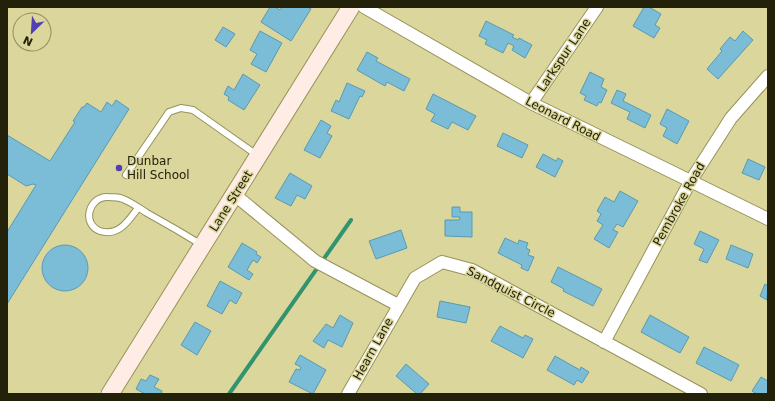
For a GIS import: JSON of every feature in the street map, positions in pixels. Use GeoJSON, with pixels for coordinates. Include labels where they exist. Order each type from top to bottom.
{"type":"FeatureCollection","features":[{"type":"Feature","properties":{"kind":"street","name":"Lane Street"},"geometry":{"type":"LineString","coordinates":[[110,394],[204,245],[350,7]]}},
{"type":"Feature","properties":{"kind":"street","name":"Leonard Road"},"geometry":{"type":"LineString","coordinates":[[364,7],[531,104],[768,219]]}},
{"type":"Feature","properties":{"kind":"street","name":"Larkspur Lane"},"geometry":{"type":"LineString","coordinates":[[531,104],[597,7]]}},
{"type":"Feature","properties":{"kind":"street","name":"Pembroke Road"},"geometry":{"type":"LineString","coordinates":[[604,342],[690,182],[731,118],[768,76]]}},
{"type":"Feature","properties":{"kind":"street"},"geometry":{"type":"LineString","coordinates":[[235,195],[315,261],[398,305]]}},
{"type":"Feature","properties":{"kind":"street","name":"Sandquist Circle"},"geometry":{"type":"LineString","coordinates":[[398,305],[414,278],[442,262],[472,270],[701,394]]}},
{"type":"Feature","properties":{"kind":"street","name":"Hearn Lane"},"geometry":{"type":"LineString","coordinates":[[353,392],[398,305]]}},
{"type":"Feature","properties":{"kind":"lane"},"geometry":{"type":"LineString","coordinates":[[126,176],[169,112],[181,108],[193,110],[259,156]]}},
{"type":"Feature","properties":{"kind":"lane"},"geometry":{"type":"LineString","coordinates":[[138,208],[125,226],[116,231],[104,232],[95,229],[90,224],[88,217],[90,208],[98,198],[106,196],[122,198],[204,245]]}},
{"type":"Feature","properties":{"kind":"building"},"geometry":{"type":"Polygon","coordinates":[[[270,7],[275,7],[280,10],[282,7],[307,7],[311,9],[291,41],[261,22],[270,7]]]}},
{"type":"Feature","properties":{"kind":"building"},"geometry":{"type":"Polygon","coordinates":[[[644,7],[649,7],[661,14],[655,25],[660,28],[654,38],[633,26],[644,7]]]}},
{"type":"Feature","properties":{"kind":"building"},"geometry":{"type":"Polygon","coordinates":[[[486,21],[514,35],[512,37],[518,40],[519,38],[532,45],[525,58],[512,50],[514,46],[508,43],[503,53],[485,44],[487,40],[479,36],[486,21]]]}},
{"type":"Feature","properties":{"kind":"building"},"geometry":{"type":"Polygon","coordinates":[[[223,27],[235,34],[226,47],[215,40],[223,27]]]}},
{"type":"Feature","properties":{"kind":"building"},"geometry":{"type":"Polygon","coordinates":[[[260,31],[282,43],[266,72],[251,64],[257,54],[250,50],[260,31]]]}},
{"type":"Feature","properties":{"kind":"building"},"geometry":{"type":"Polygon","coordinates":[[[743,31],[753,40],[718,79],[707,69],[722,51],[720,49],[730,37],[735,41],[743,31]]]}},
{"type":"Feature","properties":{"kind":"building"},"geometry":{"type":"Polygon","coordinates":[[[367,52],[378,58],[376,61],[410,79],[404,91],[387,82],[385,86],[357,70],[367,52]]]}},
{"type":"Feature","properties":{"kind":"building"},"geometry":{"type":"Polygon","coordinates":[[[590,72],[604,79],[601,87],[607,90],[601,103],[599,102],[597,106],[584,100],[586,96],[580,93],[590,72]]]}},
{"type":"Feature","properties":{"kind":"building"},"geometry":{"type":"Polygon","coordinates":[[[243,74],[260,85],[244,110],[228,100],[229,97],[224,94],[228,86],[234,90],[243,74]]]}},
{"type":"Feature","properties":{"kind":"building"},"geometry":{"type":"Polygon","coordinates":[[[347,83],[365,91],[362,97],[360,96],[349,119],[331,111],[336,100],[339,102],[347,83]]]}},
{"type":"Feature","properties":{"kind":"building"},"geometry":{"type":"Polygon","coordinates":[[[617,90],[626,94],[623,101],[651,115],[645,128],[627,119],[630,112],[611,103],[617,90]]]}},
{"type":"Feature","properties":{"kind":"building"},"geometry":{"type":"Polygon","coordinates":[[[433,94],[476,116],[468,130],[452,122],[448,129],[431,121],[435,114],[426,109],[433,94]]]}},
{"type":"Feature","properties":{"kind":"building"},"geometry":{"type":"Polygon","coordinates":[[[116,100],[129,109],[7,304],[7,232],[36,185],[33,184],[26,186],[7,174],[7,135],[50,161],[75,122],[73,121],[82,107],[84,107],[87,103],[101,112],[107,102],[112,106],[116,100]]]}},
{"type":"Feature","properties":{"kind":"building"},"geometry":{"type":"Polygon","coordinates":[[[667,109],[689,121],[677,144],[663,136],[667,128],[660,124],[667,109]]]}},
{"type":"Feature","properties":{"kind":"building"},"geometry":{"type":"Polygon","coordinates":[[[321,120],[331,126],[327,133],[332,136],[320,158],[304,150],[321,120]]]}},
{"type":"Feature","properties":{"kind":"building"},"geometry":{"type":"Polygon","coordinates":[[[503,133],[528,145],[522,158],[497,146],[503,133]]]}},
{"type":"Feature","properties":{"kind":"building"},"geometry":{"type":"Polygon","coordinates":[[[543,154],[556,161],[558,158],[563,161],[555,177],[536,167],[543,154]]]}},
{"type":"Feature","properties":{"kind":"building"},"geometry":{"type":"Polygon","coordinates":[[[748,159],[765,167],[759,180],[742,173],[748,159]]]}},
{"type":"Feature","properties":{"kind":"building"},"geometry":{"type":"Polygon","coordinates":[[[290,173],[312,186],[305,199],[297,195],[291,206],[275,198],[290,173]]]}},
{"type":"Feature","properties":{"kind":"building"},"geometry":{"type":"Polygon","coordinates":[[[620,191],[638,201],[623,227],[617,224],[613,230],[618,232],[609,248],[594,239],[603,225],[597,221],[601,214],[597,211],[605,197],[614,202],[620,191]]]}},
{"type":"Feature","properties":{"kind":"building"},"geometry":{"type":"Polygon","coordinates":[[[452,207],[460,207],[460,212],[472,212],[472,237],[445,236],[445,220],[459,220],[460,217],[452,217],[452,207]]]}},
{"type":"Feature","properties":{"kind":"building"},"geometry":{"type":"Polygon","coordinates":[[[401,230],[407,248],[376,259],[369,241],[401,230]]]}},
{"type":"Feature","properties":{"kind":"building"},"geometry":{"type":"Polygon","coordinates":[[[700,231],[719,240],[707,263],[699,260],[704,249],[694,244],[700,231]]]}},
{"type":"Feature","properties":{"kind":"building"},"geometry":{"type":"Polygon","coordinates":[[[505,238],[518,244],[519,240],[528,243],[526,248],[530,250],[528,255],[534,257],[528,271],[521,268],[522,265],[498,253],[505,238]]]}},
{"type":"Feature","properties":{"kind":"building"},"geometry":{"type":"Polygon","coordinates":[[[242,243],[257,252],[256,254],[261,257],[257,263],[253,260],[247,270],[253,274],[249,280],[228,267],[242,243]]]}},
{"type":"Feature","properties":{"kind":"building"},"geometry":{"type":"Polygon","coordinates":[[[60,245],[70,245],[78,249],[84,255],[88,263],[88,273],[84,281],[78,287],[70,291],[60,291],[52,287],[46,281],[42,273],[42,263],[46,255],[52,249],[60,245]]]}},
{"type":"Feature","properties":{"kind":"building"},"geometry":{"type":"Polygon","coordinates":[[[731,245],[753,254],[748,268],[726,259],[731,245]]]}},
{"type":"Feature","properties":{"kind":"building"},"geometry":{"type":"Polygon","coordinates":[[[558,267],[602,289],[593,306],[563,291],[564,289],[551,282],[558,267]]]}},
{"type":"Feature","properties":{"kind":"building"},"geometry":{"type":"Polygon","coordinates":[[[220,281],[242,293],[236,304],[230,300],[222,314],[207,306],[220,281]]]}},
{"type":"Feature","properties":{"kind":"building"},"geometry":{"type":"Polygon","coordinates":[[[765,284],[768,286],[767,300],[760,296],[765,284]]]}},
{"type":"Feature","properties":{"kind":"building"},"geometry":{"type":"Polygon","coordinates":[[[440,301],[470,307],[466,323],[437,317],[440,301]]]}},
{"type":"Feature","properties":{"kind":"building"},"geometry":{"type":"Polygon","coordinates":[[[340,315],[353,323],[342,347],[328,340],[324,348],[313,341],[326,324],[333,328],[340,315]]]}},
{"type":"Feature","properties":{"kind":"building"},"geometry":{"type":"Polygon","coordinates":[[[650,315],[689,337],[680,353],[641,332],[650,315]]]}},
{"type":"Feature","properties":{"kind":"building"},"geometry":{"type":"Polygon","coordinates":[[[195,322],[211,331],[197,355],[181,345],[195,322]]]}},
{"type":"Feature","properties":{"kind":"building"},"geometry":{"type":"Polygon","coordinates":[[[500,326],[523,338],[525,335],[533,339],[523,358],[491,341],[500,326]]]}},
{"type":"Feature","properties":{"kind":"building"},"geometry":{"type":"Polygon","coordinates":[[[704,347],[739,365],[731,381],[696,363],[704,347]]]}},
{"type":"Feature","properties":{"kind":"building"},"geometry":{"type":"Polygon","coordinates":[[[300,355],[326,370],[313,394],[289,382],[296,369],[300,370],[301,367],[295,364],[300,355]]]}},
{"type":"Feature","properties":{"kind":"building"},"geometry":{"type":"Polygon","coordinates":[[[555,356],[580,370],[581,367],[589,372],[582,383],[577,380],[574,385],[547,370],[555,356]]]}},
{"type":"Feature","properties":{"kind":"building"},"geometry":{"type":"Polygon","coordinates":[[[406,364],[429,384],[420,394],[417,394],[396,376],[406,364]]]}},
{"type":"Feature","properties":{"kind":"building"},"geometry":{"type":"Polygon","coordinates":[[[150,375],[159,379],[154,387],[162,391],[161,394],[145,394],[136,389],[141,379],[146,381],[150,375]]]}},
{"type":"Feature","properties":{"kind":"building"},"geometry":{"type":"Polygon","coordinates":[[[761,377],[768,381],[768,394],[757,394],[752,391],[761,377]]]}},
{"type":"Feature","properties":{"kind":"waterway"},"geometry":{"type":"LineString","coordinates":[[229,394],[351,220]]}},
{"type":"Feature","properties":{"kind":"place","name":"Dunbar Hill School"},"geometry":{"type":"Point","coordinates":[119,168]}}]}
